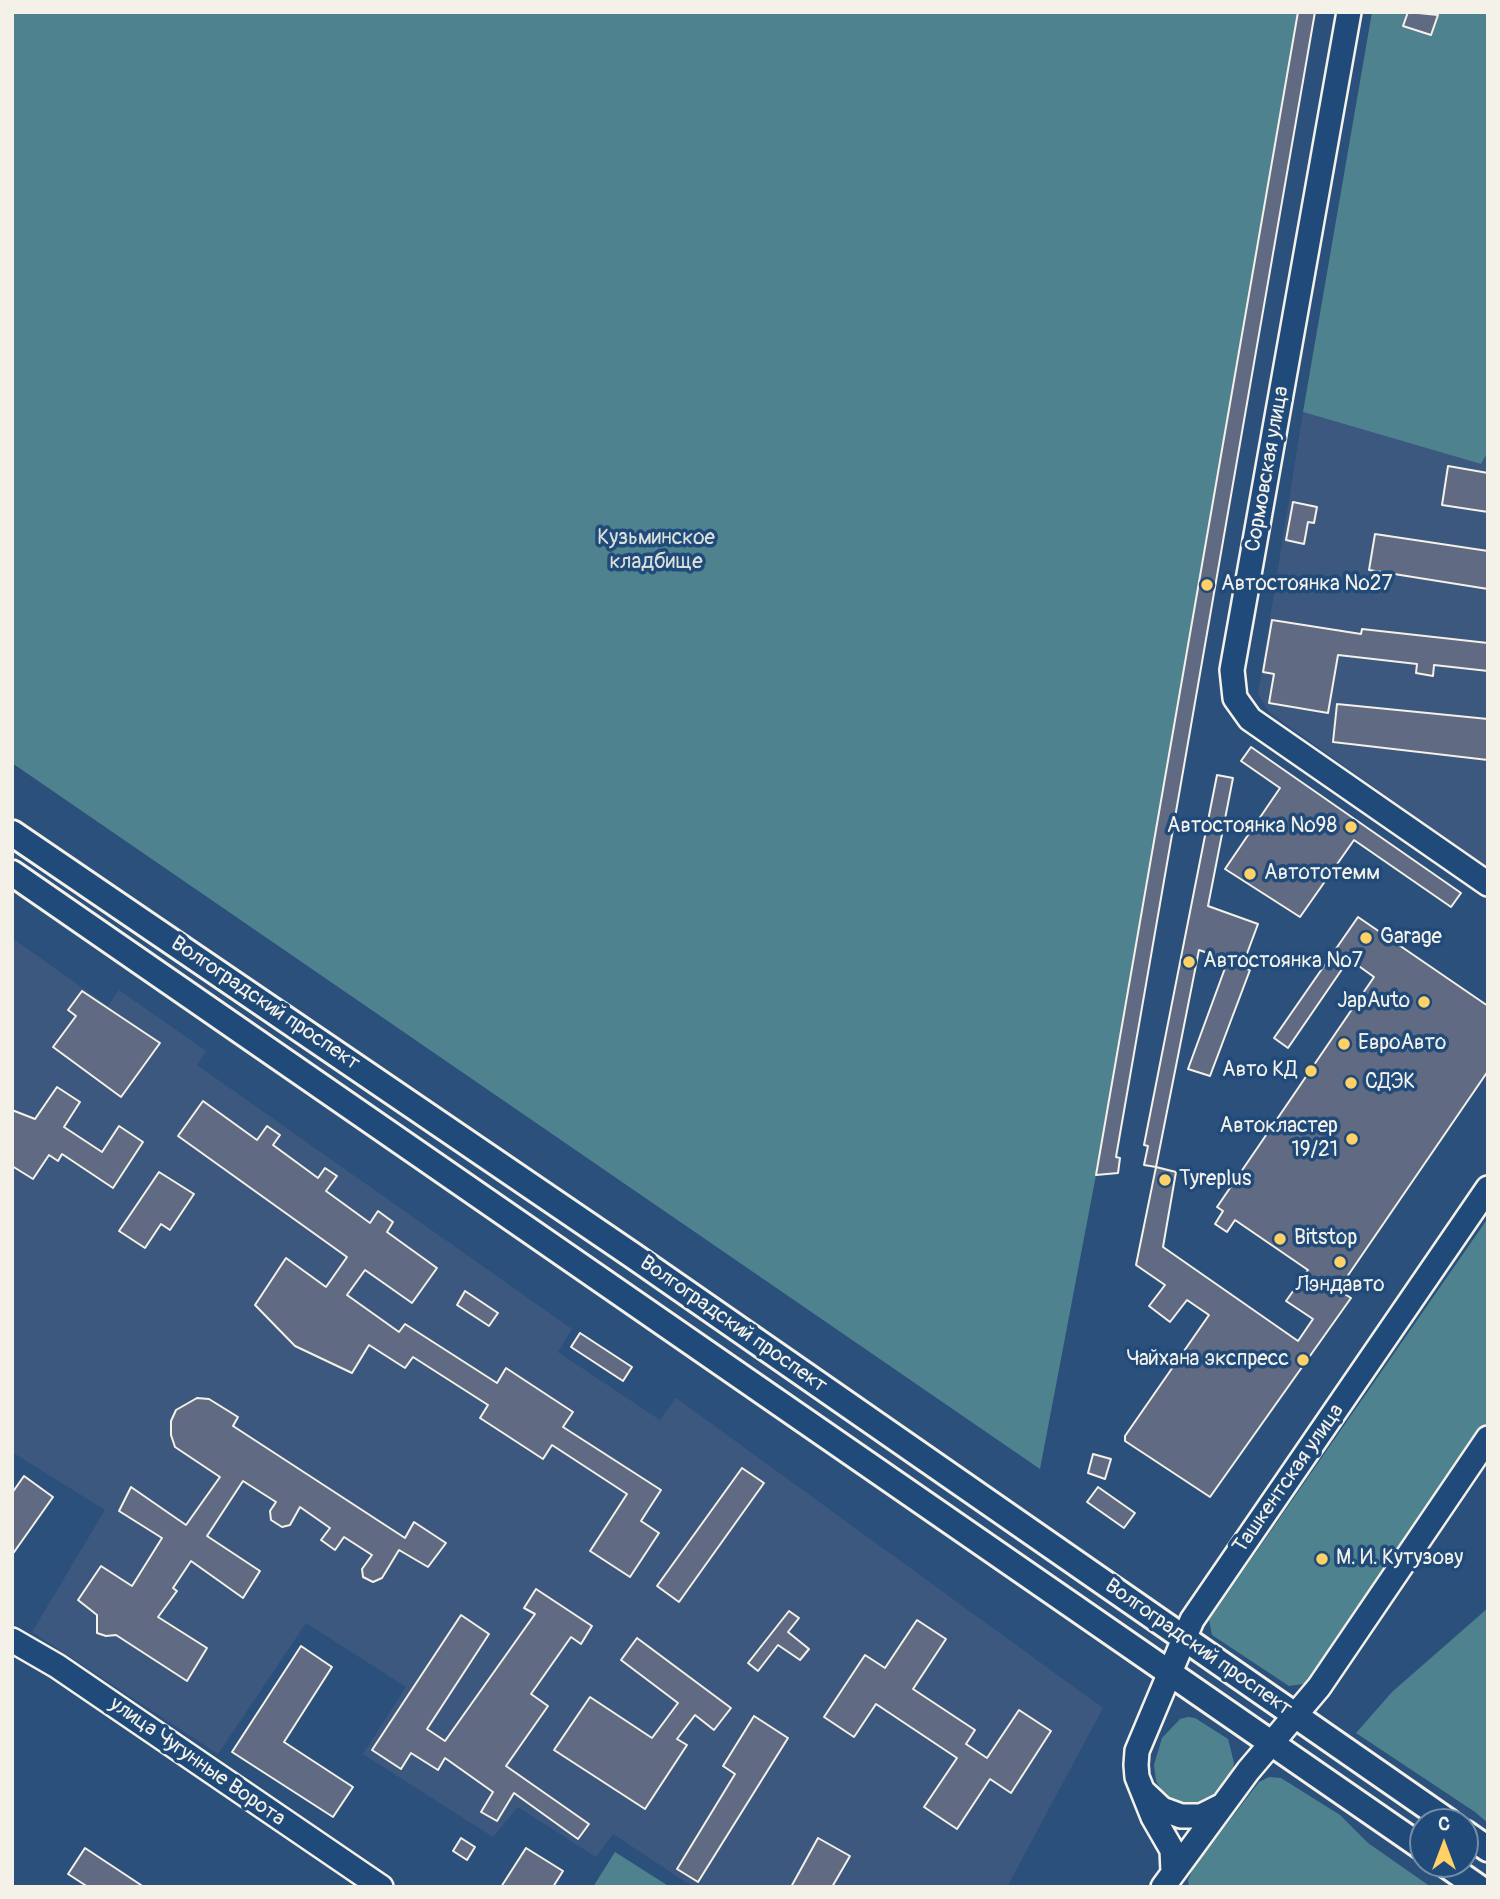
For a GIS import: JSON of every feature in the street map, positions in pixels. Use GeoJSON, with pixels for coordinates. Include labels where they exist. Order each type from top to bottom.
{"type":"FeatureCollection","features":[{"type":"Feature","properties":{"kind":"main road","name":"Волгоградский проспект"},"geometry":{"type":"LineString","coordinates":[[12,833],[529,1184],[1429,1808]]}},
{"type":"Feature","properties":{"kind":"main road","name":"Волгоградский проспект"},"geometry":{"type":"LineString","coordinates":[[12,873],[1409,1839]]}},
{"type":"Feature","properties":{"kind":"street","name":"Сормовская улица"},"geometry":{"type":"LineString","coordinates":[[1349,12],[1232,670],[1235,698],[1250,719],[1488,884]]}},
{"type":"Feature","properties":{"kind":"street","name":"Ташкентская улица"},"geometry":{"type":"LineString","coordinates":[[1168,1879],[1172,1850],[1141,1789],[1137,1777],[1138,1751],[1184,1639],[1198,1610],[1488,1188]]}},
{"type":"Feature","properties":{"kind":"street","name":"Ташкентская улица"},"geometry":{"type":"LineString","coordinates":[[1168,1879],[1227,1799],[1325,1677],[1488,1438]]}},
{"type":"Feature","properties":{"kind":"street","name":"улица Чугунные Ворота"},"geometry":{"type":"LineString","coordinates":[[12,1640],[68,1674],[381,1887]]}},
{"type":"Feature","properties":{"kind":"street","name":"Ташкентская улица"},"geometry":{"type":"LineString","coordinates":[[1141,1789],[1162,1809],[1181,1816],[1209,1813],[1227,1799]]}},
{"type":"Feature","properties":{"kind":"shaded area"},"geometry":{"type":"Polygon","coordinates":[[[1303,412],[1481,464],[1488,451],[1488,869],[1269,712],[1258,694],[1303,412]]]}},
{"type":"Feature","properties":{"kind":"shaded area"},"geometry":{"type":"Polygon","coordinates":[[[12,938],[108,1006],[119,990],[206,1051],[197,1065],[572,1329],[558,1352],[660,1420],[676,1398],[1103,1708],[1007,1887],[693,1887],[613,1834],[596,1857],[518,1807],[493,1837],[363,1754],[406,1687],[306,1623],[218,1754],[32,1632],[105,1510],[12,1452],[12,938]]]}},
{"type":"Feature","properties":{"kind":"green space","name":"Кузьминское кладбище"},"geometry":{"type":"Polygon","coordinates":[[[12,12],[1298,12],[1096,1175],[1040,1469],[12,763],[12,12]]]}},
{"type":"Feature","properties":{"kind":"green space"},"geometry":{"type":"Polygon","coordinates":[[[1372,12],[1488,12],[1488,451],[1481,464],[1303,412],[1372,12]]]}},
{"type":"Feature","properties":{"kind":"green space"},"geometry":{"type":"Polygon","coordinates":[[[1488,1218],[1488,1420],[1310,1683],[1289,1686],[1212,1635],[1209,1620],[1488,1218]]]}},
{"type":"Feature","properties":{"kind":"green space"},"geometry":{"type":"Polygon","coordinates":[[[1488,1608],[1488,1823],[1479,1815],[1479,1808],[1469,1808],[1356,1733],[1392,1692],[1488,1608]]]}},
{"type":"Feature","properties":{"kind":"green space"},"geometry":{"type":"Polygon","coordinates":[[[1195,1718],[1228,1739],[1234,1763],[1232,1772],[1211,1800],[1188,1805],[1165,1796],[1156,1781],[1154,1765],[1162,1738],[1180,1719],[1195,1718]]]}},
{"type":"Feature","properties":{"kind":"green space"},"geometry":{"type":"Polygon","coordinates":[[[1269,1777],[1281,1778],[1340,1815],[1368,1843],[1409,1872],[1409,1878],[1418,1878],[1431,1887],[1189,1887],[1188,1880],[1194,1867],[1259,1782],[1269,1777]]]}},
{"type":"Feature","properties":{"kind":"green space"},"geometry":{"type":"Polygon","coordinates":[[[615,1852],[670,1887],[593,1887],[615,1852]]]}},
{"type":"Feature","properties":{"kind":"building","name":"Автостоянка №27"},"geometry":{"type":"Polygon","coordinates":[[[1298,12],[1315,12],[1116,1157],[1120,1158],[1118,1173],[1096,1175],[1298,12]]]}},
{"type":"Feature","properties":{"kind":"building"},"geometry":{"type":"Polygon","coordinates":[[[1408,12],[1438,15],[1431,35],[1403,26],[1408,12]]]}},
{"type":"Feature","properties":{"kind":"building"},"geometry":{"type":"Polygon","coordinates":[[[1448,466],[1488,473],[1488,512],[1442,505],[1448,466]]]}},
{"type":"Feature","properties":{"kind":"building"},"geometry":{"type":"Polygon","coordinates":[[[1293,502],[1317,507],[1314,523],[1308,522],[1304,544],[1286,540],[1293,502]]]}},
{"type":"Feature","properties":{"kind":"building"},"geometry":{"type":"Polygon","coordinates":[[[1375,534],[1488,551],[1488,589],[1369,570],[1375,534]]]}},
{"type":"Feature","properties":{"kind":"building"},"geometry":{"type":"Polygon","coordinates":[[[1272,620],[1361,634],[1362,629],[1488,643],[1488,671],[1434,665],[1433,676],[1416,673],[1417,664],[1338,655],[1328,713],[1269,703],[1274,674],[1263,672],[1272,620]]]}},
{"type":"Feature","properties":{"kind":"building"},"geometry":{"type":"Polygon","coordinates":[[[1337,704],[1488,719],[1488,760],[1333,742],[1337,704]]]}},
{"type":"Feature","properties":{"kind":"building"},"geometry":{"type":"Polygon","coordinates":[[[1251,747],[1461,893],[1451,907],[1354,840],[1300,917],[1225,869],[1280,788],[1241,761],[1251,747]]]}},
{"type":"Feature","properties":{"kind":"building"},"geometry":{"type":"Polygon","coordinates":[[[1217,775],[1233,778],[1208,906],[1258,924],[1242,967],[1250,970],[1210,1076],[1188,1069],[1228,960],[1199,950],[1156,1167],[1144,1165],[1148,1146],[1144,1145],[1217,775]]]}},
{"type":"Feature","properties":{"kind":"building"},"geometry":{"type":"Polygon","coordinates":[[[1358,917],[1488,1006],[1488,1071],[1338,1290],[1351,1298],[1210,1497],[1125,1441],[1125,1436],[1209,1315],[1187,1300],[1170,1322],[1149,1306],[1165,1285],[1136,1265],[1156,1167],[1176,1172],[1163,1247],[1298,1341],[1313,1319],[1286,1301],[1308,1270],[1235,1220],[1227,1232],[1215,1224],[1223,1211],[1217,1207],[1374,977],[1349,959],[1288,1048],[1274,1038],[1358,917]]]}},
{"type":"Feature","properties":{"kind":"building"},"geometry":{"type":"Polygon","coordinates":[[[82,991],[160,1043],[121,1097],[53,1047],[76,1016],[68,1010],[82,991]]]}},
{"type":"Feature","properties":{"kind":"building"},"geometry":{"type":"Polygon","coordinates":[[[57,1087],[80,1102],[64,1127],[102,1152],[119,1126],[143,1142],[113,1188],[62,1154],[58,1161],[49,1155],[33,1179],[12,1166],[12,1110],[35,1119],[57,1087]]]}},
{"type":"Feature","properties":{"kind":"building"},"geometry":{"type":"Polygon","coordinates":[[[203,1101],[257,1140],[267,1126],[280,1135],[273,1145],[318,1178],[325,1168],[337,1176],[326,1191],[370,1223],[378,1211],[393,1222],[387,1232],[437,1268],[412,1303],[365,1270],[347,1295],[399,1332],[405,1324],[497,1383],[506,1368],[573,1412],[563,1427],[661,1490],[641,1521],[659,1533],[630,1577],[590,1551],[627,1494],[552,1445],[543,1459],[480,1418],[488,1405],[413,1357],[405,1368],[369,1345],[352,1373],[295,1346],[255,1305],[286,1258],[326,1287],[347,1257],[178,1136],[203,1101]]]}},
{"type":"Feature","properties":{"kind":"building"},"geometry":{"type":"Polygon","coordinates":[[[159,1172],[194,1194],[170,1230],[161,1224],[145,1248],[119,1231],[159,1172]]]}},
{"type":"Feature","properties":{"kind":"building"},"geometry":{"type":"Polygon","coordinates":[[[465,1291],[498,1313],[489,1326],[457,1305],[465,1291]]]}},
{"type":"Feature","properties":{"kind":"building"},"geometry":{"type":"Polygon","coordinates":[[[580,1333],[632,1367],[623,1381],[571,1347],[580,1333]]]}},
{"type":"Feature","properties":{"kind":"building"},"geometry":{"type":"Polygon","coordinates":[[[197,1398],[209,1399],[238,1417],[233,1426],[405,1538],[414,1522],[446,1543],[428,1567],[399,1550],[382,1578],[373,1582],[363,1577],[362,1569],[372,1555],[344,1537],[335,1550],[321,1540],[330,1528],[300,1507],[290,1525],[282,1527],[271,1520],[270,1511],[276,1502],[243,1481],[207,1536],[260,1571],[243,1598],[191,1561],[173,1588],[177,1591],[158,1617],[207,1648],[187,1681],[116,1635],[97,1633],[97,1615],[78,1600],[101,1566],[132,1586],[162,1538],[119,1511],[131,1487],[186,1525],[220,1477],[175,1447],[171,1435],[171,1421],[176,1410],[197,1398]]]}},
{"type":"Feature","properties":{"kind":"building"},"geometry":{"type":"Polygon","coordinates":[[[1093,1454],[1111,1459],[1105,1479],[1088,1473],[1093,1454]]]}},
{"type":"Feature","properties":{"kind":"building"},"geometry":{"type":"Polygon","coordinates":[[[742,1468],[764,1483],[679,1602],[657,1586],[742,1468]]]}},
{"type":"Feature","properties":{"kind":"building"},"geometry":{"type":"Polygon","coordinates":[[[24,1476],[53,1497],[12,1555],[12,1493],[24,1476]]]}},
{"type":"Feature","properties":{"kind":"building"},"geometry":{"type":"Polygon","coordinates":[[[1098,1487],[1135,1513],[1124,1528],[1087,1502],[1098,1487]]]}},
{"type":"Feature","properties":{"kind":"building"},"geometry":{"type":"Polygon","coordinates":[[[536,1589],[592,1626],[581,1644],[571,1637],[531,1694],[548,1706],[506,1766],[589,1824],[578,1839],[514,1793],[497,1821],[481,1812],[493,1792],[445,1758],[438,1770],[411,1753],[401,1769],[372,1750],[461,1615],[489,1634],[427,1729],[445,1741],[535,1614],[524,1608],[536,1589]]]}},
{"type":"Feature","properties":{"kind":"building"},"geometry":{"type":"Polygon","coordinates":[[[789,1611],[799,1618],[788,1632],[809,1649],[800,1660],[778,1645],[758,1671],[748,1663],[789,1611]]]}},
{"type":"Feature","properties":{"kind":"building"},"geometry":{"type":"Polygon","coordinates":[[[917,1620],[946,1639],[913,1689],[975,1730],[966,1744],[987,1758],[1019,1710],[1051,1731],[1011,1793],[990,1779],[957,1829],[924,1807],[957,1758],[876,1704],[854,1737],[824,1717],[865,1655],[885,1668],[917,1620]]]}},
{"type":"Feature","properties":{"kind":"building"},"geometry":{"type":"Polygon","coordinates":[[[637,1638],[731,1708],[714,1730],[695,1715],[677,1739],[687,1745],[645,1809],[554,1750],[590,1697],[652,1738],[678,1703],[621,1660],[637,1638]]]}},
{"type":"Feature","properties":{"kind":"building"},"geometry":{"type":"Polygon","coordinates":[[[301,1646],[332,1667],[284,1742],[353,1787],[333,1817],[232,1752],[301,1646]]]}},
{"type":"Feature","properties":{"kind":"building"},"geometry":{"type":"Polygon","coordinates":[[[754,1716],[788,1738],[698,1882],[677,1869],[735,1774],[723,1766],[754,1716]]]}},
{"type":"Feature","properties":{"kind":"building"},"geometry":{"type":"Polygon","coordinates":[[[461,1838],[475,1847],[467,1860],[453,1851],[461,1838]]]}},
{"type":"Feature","properties":{"kind":"building"},"geometry":{"type":"Polygon","coordinates":[[[818,1838],[850,1856],[832,1887],[791,1887],[818,1838]]]}},
{"type":"Feature","properties":{"kind":"building"},"geometry":{"type":"Polygon","coordinates":[[[85,1848],[144,1887],[88,1887],[68,1874],[85,1848]]]}},
{"type":"Feature","properties":{"kind":"building"},"geometry":{"type":"Polygon","coordinates":[[[526,1848],[563,1871],[553,1887],[501,1887],[526,1848]]]}},
{"type":"Feature","properties":{"kind":"place","name":"Автостоянка №27"},"geometry":{"type":"Point","coordinates":[1207,585]}},
{"type":"Feature","properties":{"kind":"place","name":"Автостоянка №98"},"geometry":{"type":"Point","coordinates":[1351,827]}},
{"type":"Feature","properties":{"kind":"place","name":"Автототемм"},"geometry":{"type":"Point","coordinates":[1250,874]}},
{"type":"Feature","properties":{"kind":"place","name":"Garage"},"geometry":{"type":"Point","coordinates":[1366,938]}},
{"type":"Feature","properties":{"kind":"place","name":"Автостоянка №7"},"geometry":{"type":"Point","coordinates":[1189,962]}},
{"type":"Feature","properties":{"kind":"place","name":"JapAuto"},"geometry":{"type":"Point","coordinates":[1424,1002]}},
{"type":"Feature","properties":{"kind":"place","name":"ЕвроАвто"},"geometry":{"type":"Point","coordinates":[1344,1044]}},
{"type":"Feature","properties":{"kind":"place","name":"Авто КД"},"geometry":{"type":"Point","coordinates":[1311,1071]}},
{"type":"Feature","properties":{"kind":"place","name":"СДЭК"},"geometry":{"type":"Point","coordinates":[1351,1083]}},
{"type":"Feature","properties":{"kind":"place","name":"Автокластер 19/21"},"geometry":{"type":"Point","coordinates":[1352,1139]}},
{"type":"Feature","properties":{"kind":"place","name":"Tyreplus"},"geometry":{"type":"Point","coordinates":[1165,1180]}},
{"type":"Feature","properties":{"kind":"place","name":"Bitstop"},"geometry":{"type":"Point","coordinates":[1280,1239]}},
{"type":"Feature","properties":{"kind":"place","name":"Лэндавто"},"geometry":{"type":"Point","coordinates":[1340,1262]}},
{"type":"Feature","properties":{"kind":"place","name":"Чайхана экспресс"},"geometry":{"type":"Point","coordinates":[1303,1360]}},
{"type":"Feature","properties":{"kind":"place","name":"М. И. Кутузову"},"geometry":{"type":"Point","coordinates":[1322,1559]}}]}
